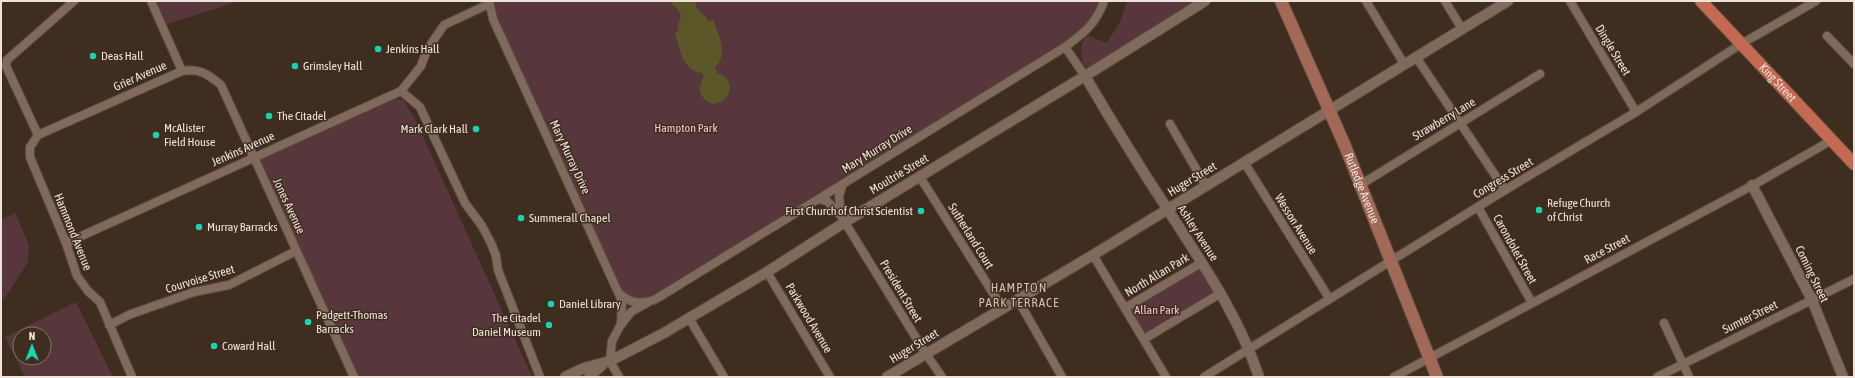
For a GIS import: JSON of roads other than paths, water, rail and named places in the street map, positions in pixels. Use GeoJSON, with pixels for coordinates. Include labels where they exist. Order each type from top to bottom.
{"type":"FeatureCollection","features":[{"type":"Feature","properties":{"kind":"main road","name":"Rutledge Avenue"},"geometry":{"type":"LineString","coordinates":[[1281,1],[1329,110],[1437,377]]}},
{"type":"Feature","properties":{"kind":"main road","name":"King Street"},"geometry":{"type":"LineString","coordinates":[[1701,1],[1854,163]]}},
{"type":"Feature","properties":{"kind":"street"},"geometry":{"type":"LineString","coordinates":[[38,135],[6,66],[7,60],[74,1]]}},
{"type":"Feature","properties":{"kind":"street","name":"Grier Avenue"},"geometry":{"type":"LineString","coordinates":[[38,135],[182,71],[151,1]]}},
{"type":"Feature","properties":{"kind":"street","name":"Mary Murray Drive"},"geometry":{"type":"LineString","coordinates":[[620,326],[631,312],[662,295],[842,186],[1065,47],[1088,30],[1098,17],[1104,1]]}},
{"type":"Feature","properties":{"kind":"street","name":"Moultrie Street"},"geometry":{"type":"LineString","coordinates":[[565,377],[584,368],[607,362],[664,333],[767,272],[843,219],[920,176],[1205,1]]}},
{"type":"Feature","properties":{"kind":"street"},"geometry":{"type":"LineString","coordinates":[[1366,1],[1404,64]]}},
{"type":"Feature","properties":{"kind":"street"},"geometry":{"type":"LineString","coordinates":[[1445,1],[1462,29]]}},
{"type":"Feature","properties":{"kind":"street","name":"Huger Street"},"geometry":{"type":"LineString","coordinates":[[888,377],[1093,255],[1508,1]]}},
{"type":"Feature","properties":{"kind":"street","name":"Dingle Street"},"geometry":{"type":"LineString","coordinates":[[1570,1],[1636,112]]}},
{"type":"Feature","properties":{"kind":"street","name":"Mary Murray Drive"},"geometry":{"type":"LineString","coordinates":[[489,2],[493,19],[618,292],[622,302],[620,326]]}},
{"type":"Feature","properties":{"kind":"street","name":"Jenkins Avenue"},"geometry":{"type":"LineString","coordinates":[[66,242],[401,91],[421,66],[427,50],[444,25],[489,2]]}},
{"type":"Feature","properties":{"kind":"street","name":"Congress Street"},"geometry":{"type":"LineString","coordinates":[[1204,377],[1505,190],[1636,112],[1741,44],[1811,2]]}},
{"type":"Feature","properties":{"kind":"street"},"geometry":{"type":"LineString","coordinates":[[1827,36],[1854,64]]}},
{"type":"Feature","properties":{"kind":"street","name":"Ashley Avenue"},"geometry":{"type":"LineString","coordinates":[[1065,47],[1085,76],[1127,147],[1221,293],[1249,348],[1259,377]]}},
{"type":"Feature","properties":{"kind":"street"},"geometry":{"type":"LineString","coordinates":[[1416,57],[1505,190]]}},
{"type":"Feature","properties":{"kind":"street","name":"Jones Avenue"},"geometry":{"type":"LineString","coordinates":[[182,71],[192,69],[209,75],[220,85],[354,377]]}},
{"type":"Feature","properties":{"kind":"street","name":"Strawberry Lane"},"geometry":{"type":"LineString","coordinates":[[1360,185],[1540,74]]}},
{"type":"Feature","properties":{"kind":"street"},"geometry":{"type":"LineString","coordinates":[[401,91],[420,107],[465,203],[482,226],[491,243],[496,256],[498,270],[540,377]]}},
{"type":"Feature","properties":{"kind":"street"},"geometry":{"type":"LineString","coordinates":[[1170,124],[1206,186]]}},
{"type":"Feature","properties":{"kind":"street","name":"Hammond Avenue"},"geometry":{"type":"LineString","coordinates":[[38,135],[30,147],[30,157],[66,242],[77,276],[88,291],[100,302],[132,377]]}},
{"type":"Feature","properties":{"kind":"street","name":"Race Street"},"geometry":{"type":"LineString","coordinates":[[1394,377],[1752,185],[1832,140]]}},
{"type":"Feature","properties":{"kind":"street","name":"Wesson Avenue"},"geometry":{"type":"LineString","coordinates":[[1244,162],[1329,298]]}},
{"type":"Feature","properties":{"kind":"street","name":"Sutherland Court"},"geometry":{"type":"LineString","coordinates":[[920,176],[1003,309]]}},
{"type":"Feature","properties":{"kind":"street","name":"Coming Street"},"geometry":{"type":"LineString","coordinates":[[1752,185],[1812,300],[1843,377]]}},
{"type":"Feature","properties":{"kind":"street","name":"President Street"},"geometry":{"type":"LineString","coordinates":[[842,186],[839,196],[843,219]]}},
{"type":"Feature","properties":{"kind":"street","name":"President Street"},"geometry":{"type":"LineString","coordinates":[[819,199],[827,201],[843,219],[926,354],[942,377]]}},
{"type":"Feature","properties":{"kind":"street","name":"Carondolet Street"},"geometry":{"type":"LineString","coordinates":[[1478,207],[1532,303]]}},
{"type":"Feature","properties":{"kind":"street","name":"Courvoise Street"},"geometry":{"type":"LineString","coordinates":[[109,325],[131,314],[187,295],[229,285],[296,251]]}},
{"type":"Feature","properties":{"kind":"street"},"geometry":{"type":"LineString","coordinates":[[1093,255],[1166,377]]}},
{"type":"Feature","properties":{"kind":"street","name":"North Allan Park"},"geometry":{"type":"LineString","coordinates":[[1125,308],[1201,263]]}},
{"type":"Feature","properties":{"kind":"street","name":"Parkwood Avenue"},"geometry":{"type":"LineString","coordinates":[[767,272],[830,377]]}},
{"type":"Feature","properties":{"kind":"street","name":"Sumter Street"},"geometry":{"type":"LineString","coordinates":[[1657,377],[1854,280]]}},
{"type":"Feature","properties":{"kind":"street"},"geometry":{"type":"LineString","coordinates":[[618,292],[625,299],[632,302],[648,302]]}},
{"type":"Feature","properties":{"kind":"street"},"geometry":{"type":"LineString","coordinates":[[1144,339],[1221,293]]}},
{"type":"Feature","properties":{"kind":"street"},"geometry":{"type":"LineString","coordinates":[[1018,300],[1062,377]]}},
{"type":"Feature","properties":{"kind":"street"},"geometry":{"type":"LineString","coordinates":[[689,318],[724,377]]}},
{"type":"Feature","properties":{"kind":"street"},"geometry":{"type":"LineString","coordinates":[[1664,323],[1689,377]]}},
{"type":"Feature","properties":{"kind":"street"},"geometry":{"type":"LineString","coordinates":[[619,377],[607,362],[612,341],[620,326]]}},
{"type":"Feature","properties":{"kind":"street","name":"Moultrie Street"},"geometry":{"type":"LineString","coordinates":[[589,377],[607,362]]}},
{"type":"Feature","properties":{"kind":"place","name":"Jenkins Hall"},"geometry":{"type":"Point","coordinates":[378,49]}},
{"type":"Feature","properties":{"kind":"place","name":"Deas Hall"},"geometry":{"type":"Point","coordinates":[93,56]}},
{"type":"Feature","properties":{"kind":"place","name":"Grimsley Hall"},"geometry":{"type":"Point","coordinates":[295,66]}},
{"type":"Feature","properties":{"kind":"place","name":"The Citadel"},"geometry":{"type":"Point","coordinates":[269,116]}},
{"type":"Feature","properties":{"kind":"place","name":"Mark Clark Hall"},"geometry":{"type":"Point","coordinates":[476,129]}},
{"type":"Feature","properties":{"kind":"place","name":"McAlister Field House"},"geometry":{"type":"Point","coordinates":[156,135]}},
{"type":"Feature","properties":{"kind":"place","name":"Refuge Church of Christ"},"geometry":{"type":"Point","coordinates":[1539,210]}},
{"type":"Feature","properties":{"kind":"place","name":"First Church of Christ Scientist"},"geometry":{"type":"Point","coordinates":[921,211]}},
{"type":"Feature","properties":{"kind":"place","name":"Summerall Chapel"},"geometry":{"type":"Point","coordinates":[521,218]}},
{"type":"Feature","properties":{"kind":"place","name":"Murray Barracks"},"geometry":{"type":"Point","coordinates":[199,227]}},
{"type":"Feature","properties":{"kind":"place","name":"Daniel Library"},"geometry":{"type":"Point","coordinates":[551,304]}},
{"type":"Feature","properties":{"kind":"place","name":"Padgett-Thomas Barracks"},"geometry":{"type":"Point","coordinates":[308,322]}},
{"type":"Feature","properties":{"kind":"place","name":"The Citadel Daniel Museum"},"geometry":{"type":"Point","coordinates":[549,325]}},
{"type":"Feature","properties":{"kind":"place","name":"Coward Hall"},"geometry":{"type":"Point","coordinates":[214,346]}},
{"type":"Feature","properties":{"kind":"district","name":"HAMPTON PARK TERRACE"},"geometry":{"type":"Point","coordinates":[1019,294]}},
{"type":"Feature","properties":{"kind":"park label","name":"Hampton Park"},"geometry":{"type":"Point","coordinates":[686,128]}},
{"type":"Feature","properties":{"kind":"park label","name":"Allan Park"},"geometry":{"type":"Point","coordinates":[1157,310]}}]}
